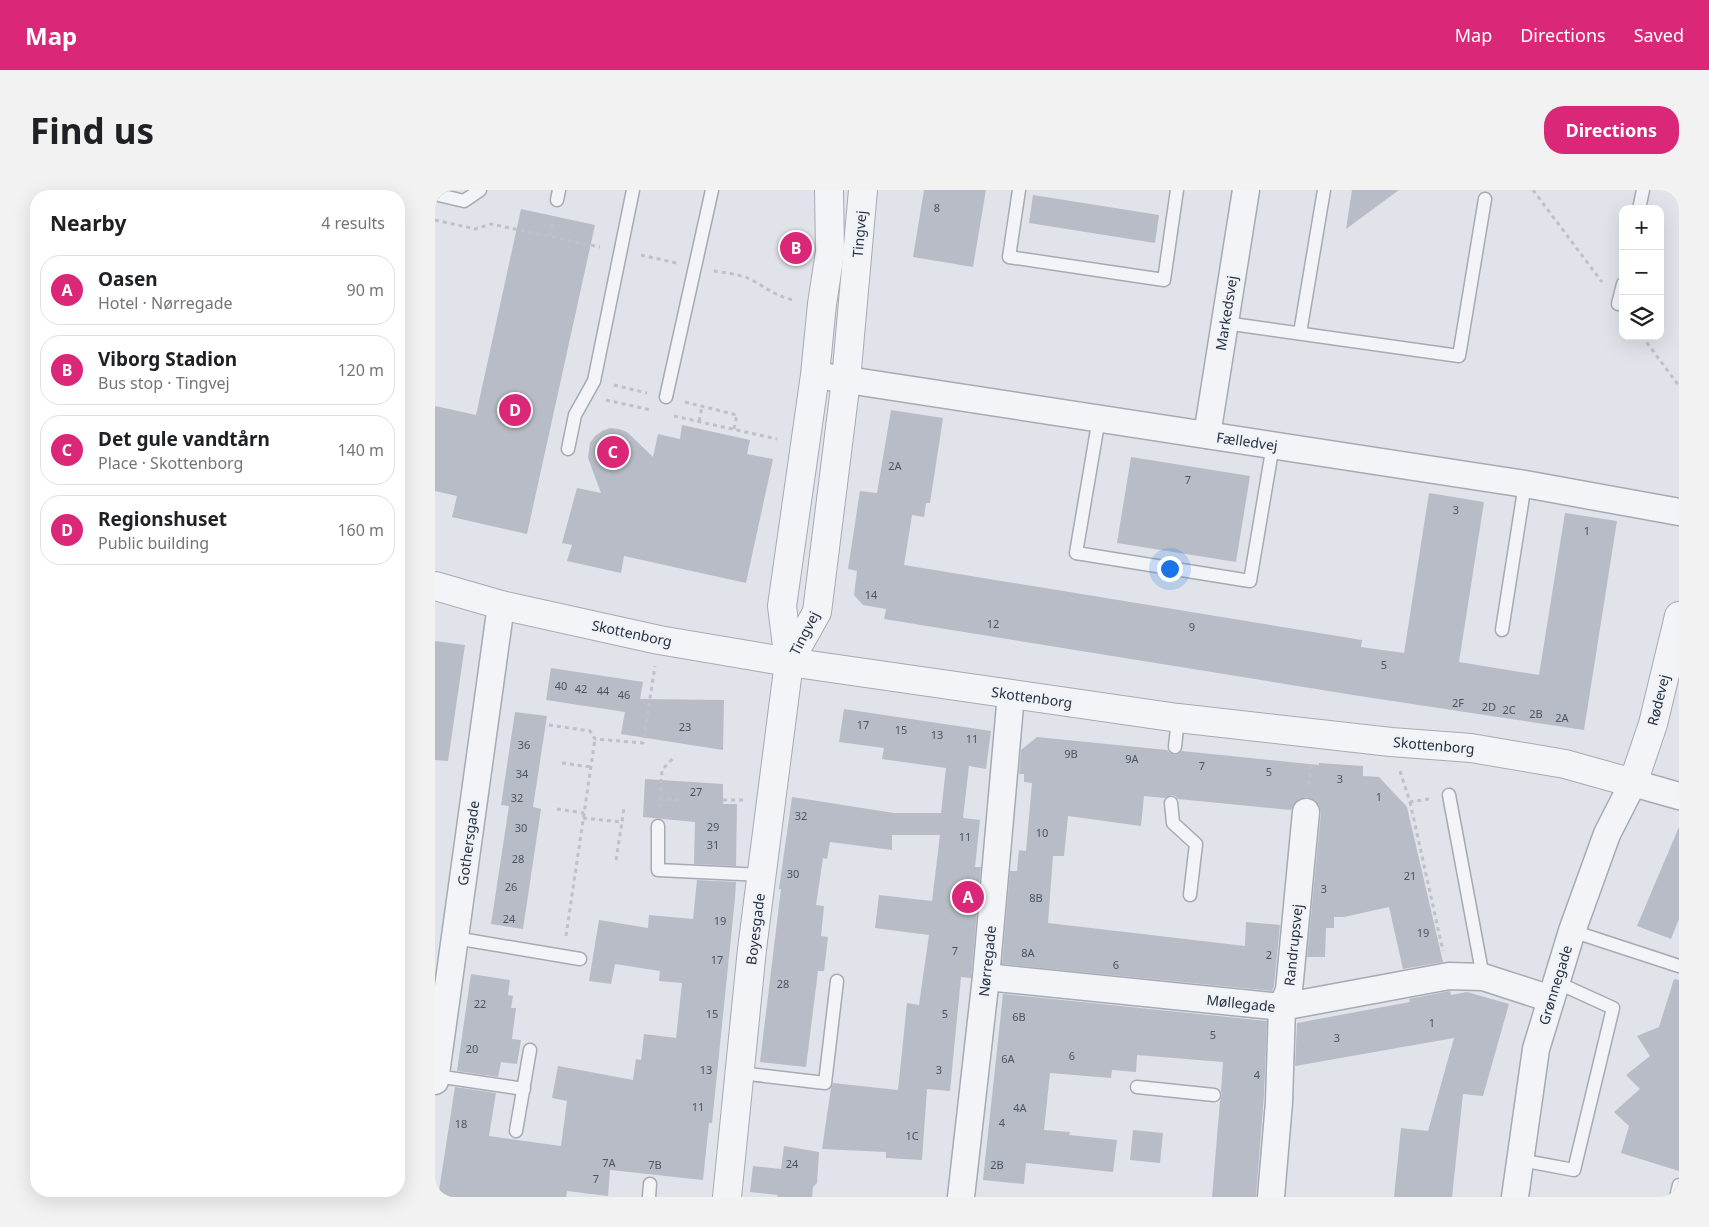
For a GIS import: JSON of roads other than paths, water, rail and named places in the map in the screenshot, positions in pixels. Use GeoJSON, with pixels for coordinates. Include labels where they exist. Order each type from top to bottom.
{"type":"FeatureCollection","features":[{"type":"Feature","properties":{"kind":"street","name":"Tingvej"},"geometry":{"type":"LineString","coordinates":[[789,662],[781,606],[815,375],[822,304],[830,252],[829,190]]}},
{"type":"Feature","properties":{"kind":"street","name":"Tingvej"},"geometry":{"type":"LineString","coordinates":[[789,662],[817,612],[846,380],[863,190]]}},
{"type":"Feature","properties":{"kind":"street","name":"Markedsvej"},"geometry":{"type":"LineString","coordinates":[[1207,435],[1246,190]]}},
{"type":"Feature","properties":{"kind":"street","name":"Fælledvej"},"geometry":{"type":"LineString","coordinates":[[815,375],[1525,484],[1679,512]]}},
{"type":"Feature","properties":{"kind":"street","name":"Skottenborg"},"geometry":{"type":"LineString","coordinates":[[435,586],[501,605],[659,640],[789,662],[1178,718],[1391,742],[1471,748],[1565,764],[1633,783]]}},
{"type":"Feature","properties":{"kind":"street","name":"Gothersgade"},"geometry":{"type":"LineString","coordinates":[[435,1078],[437,1048],[455,938],[501,605]]}},
{"type":"Feature","properties":{"kind":"street","name":"Rødevej"},"geometry":{"type":"LineString","coordinates":[[1633,783],[1653,724],[1679,616]]}},
{"type":"Feature","properties":{"kind":"street","name":"Boyesgade"},"geometry":{"type":"LineString","coordinates":[[727,1197],[752,949],[789,662]]}},
{"type":"Feature","properties":{"kind":"street","name":"Nørregade"},"geometry":{"type":"LineString","coordinates":[[961,1197],[986,977],[1011,694]]}},
{"type":"Feature","properties":{"kind":"street"},"geometry":{"type":"LineString","coordinates":[[1633,783],[1679,796]]}},
{"type":"Feature","properties":{"kind":"street","name":"Grønnegade"},"geometry":{"type":"LineString","coordinates":[[1515,1197],[1536,1048],[1572,931],[1607,834],[1633,783]]}},
{"type":"Feature","properties":{"kind":"street","name":"Randrupsvej"},"geometry":{"type":"LineString","coordinates":[[1271,1197],[1274,1101],[1282,1007],[1289,990],[1306,812]]}},
{"type":"Feature","properties":{"kind":"street","name":"Møllegade"},"geometry":{"type":"LineString","coordinates":[[986,977],[1282,1007],[1449,976],[1483,977],[1553,991]]}},
{"type":"Feature","properties":{"kind":"lane"},"geometry":{"type":"LineString","coordinates":[[435,194],[464,201],[480,190]]}},
{"type":"Feature","properties":{"kind":"lane"},"geometry":{"type":"LineString","coordinates":[[568,449],[575,415],[594,381],[633,190]]}},
{"type":"Feature","properties":{"kind":"lane"},"geometry":{"type":"LineString","coordinates":[[666,397],[712,190]]}},
{"type":"Feature","properties":{"kind":"lane"},"geometry":{"type":"LineString","coordinates":[[1019,190],[1009,258],[1164,280],[1177,190]]}},
{"type":"Feature","properties":{"kind":"lane"},"geometry":{"type":"LineString","coordinates":[[1300,333],[1324,190]]}},
{"type":"Feature","properties":{"kind":"lane"},"geometry":{"type":"LineString","coordinates":[[1640,205],[1643,190]]}},
{"type":"Feature","properties":{"kind":"lane"},"geometry":{"type":"LineString","coordinates":[[1225,322],[1459,356],[1485,199]]}},
{"type":"Feature","properties":{"kind":"lane"},"geometry":{"type":"LineString","coordinates":[[1618,304],[1620,295]]}},
{"type":"Feature","properties":{"kind":"lane"},"geometry":{"type":"LineString","coordinates":[[1099,418],[1076,553],[1250,581],[1273,445]]}},
{"type":"Feature","properties":{"kind":"lane"},"geometry":{"type":"LineString","coordinates":[[1502,630],[1525,484]]}},
{"type":"Feature","properties":{"kind":"lane"},"geometry":{"type":"LineString","coordinates":[[1175,747],[1178,718]]}},
{"type":"Feature","properties":{"kind":"lane"},"geometry":{"type":"LineString","coordinates":[[1449,795],[1483,977]]}},
{"type":"Feature","properties":{"kind":"lane"},"geometry":{"type":"LineString","coordinates":[[1171,803],[1173,823],[1196,844],[1190,895]]}},
{"type":"Feature","properties":{"kind":"lane"},"geometry":{"type":"LineString","coordinates":[[658,826],[658,870],[761,875]]}},
{"type":"Feature","properties":{"kind":"lane"},"geometry":{"type":"LineString","coordinates":[[1572,931],[1679,966]]}},
{"type":"Feature","properties":{"kind":"lane"},"geometry":{"type":"LineString","coordinates":[[455,938],[580,959]]}},
{"type":"Feature","properties":{"kind":"lane"},"geometry":{"type":"LineString","coordinates":[[740,1073],[825,1083],[837,981]]}},
{"type":"Feature","properties":{"kind":"lane"},"geometry":{"type":"LineString","coordinates":[[1520,1160],[1575,1170],[1613,1008],[1553,991]]}},
{"type":"Feature","properties":{"kind":"lane"},"geometry":{"type":"LineString","coordinates":[[516,1131],[530,1050]]}},
{"type":"Feature","properties":{"kind":"lane"},"geometry":{"type":"LineString","coordinates":[[435,1078],[524,1089]]}},
{"type":"Feature","properties":{"kind":"lane"},"geometry":{"type":"LineString","coordinates":[[1137,1087],[1214,1095]]}},
{"type":"Feature","properties":{"kind":"lane"},"geometry":{"type":"LineString","coordinates":[[649,1197],[650,1184]]}},
{"type":"Feature","properties":{"kind":"lane"},"geometry":{"type":"LineString","coordinates":[[1676,1197],[1679,1185]]}},
{"type":"Feature","properties":{"kind":"place","name":"Viborg Stadion"},"geometry":{"type":"Point","coordinates":[796,248]}},
{"type":"Feature","properties":{"kind":"place","name":"Regionshuset"},"geometry":{"type":"Point","coordinates":[515,410]}},
{"type":"Feature","properties":{"kind":"place","name":"Det gule vandtårn"},"geometry":{"type":"Point","coordinates":[613,452]}},
{"type":"Feature","properties":{"kind":"place","name":"Oasen"},"geometry":{"type":"Point","coordinates":[968,897]}}]}
